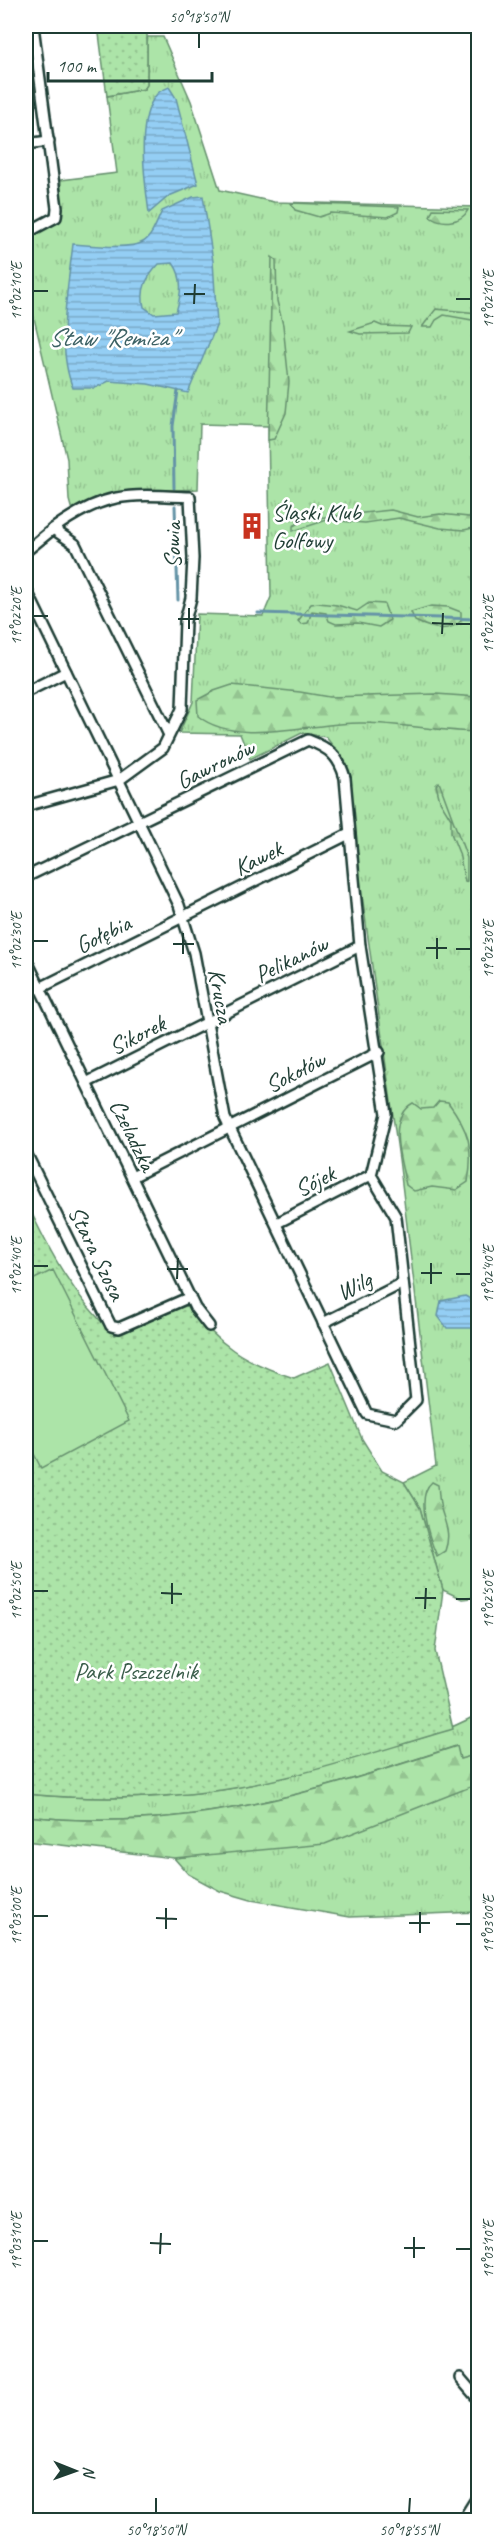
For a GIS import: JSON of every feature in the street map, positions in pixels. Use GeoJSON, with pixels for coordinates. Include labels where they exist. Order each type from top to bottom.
{"type":"FeatureCollection","features":[{"type":"Feature","properties":{"kind":"street"},"geometry":{"type":"LineString","coordinates":[[26,233],[56,217],[48,141],[30,26]]}},
{"type":"Feature","properties":{"kind":"street"},"geometry":{"type":"LineString","coordinates":[[26,144],[48,141]]}},
{"type":"Feature","properties":{"kind":"street","name":"Sowia"},"geometry":{"type":"LineString","coordinates":[[26,551],[72,515],[110,498],[139,494],[190,497],[193,558],[191,598],[185,621],[182,709],[163,747],[119,780]]}},
{"type":"Feature","properties":{"kind":"street"},"geometry":{"type":"LineString","coordinates":[[53,529],[75,544],[168,733]]}},
{"type":"Feature","properties":{"kind":"street","name":"Krucza"},"geometry":{"type":"LineString","coordinates":[[26,589],[184,916],[207,1022],[220,1102],[230,1127],[367,1414],[396,1420],[416,1400],[403,1283]]}},
{"type":"Feature","properties":{"kind":"street"},"geometry":{"type":"LineString","coordinates":[[26,692],[66,672]]}},
{"type":"Feature","properties":{"kind":"street","name":"Gawronów"},"geometry":{"type":"LineString","coordinates":[[26,877],[308,740],[329,748],[341,763],[349,834]]}},
{"type":"Feature","properties":{"kind":"street"},"geometry":{"type":"LineString","coordinates":[[26,806],[119,780]]}},
{"type":"Feature","properties":{"kind":"street"},"geometry":{"type":"LineString","coordinates":[[349,834],[360,946],[386,1114],[370,1175],[396,1217],[403,1283]]}},
{"type":"Feature","properties":{"kind":"street","name":"Kawek"},"geometry":{"type":"LineString","coordinates":[[184,916],[349,834]]}},
{"type":"Feature","properties":{"kind":"street","name":"Gołębia"},"geometry":{"type":"LineString","coordinates":[[40,988],[184,916]]}},
{"type":"Feature","properties":{"kind":"street","name":"Pelikanów"},"geometry":{"type":"LineString","coordinates":[[207,1022],[360,946]]}},
{"type":"Feature","properties":{"kind":"street","name":"Czeladzka"},"geometry":{"type":"LineString","coordinates":[[26,959],[190,1297],[209,1326]]}},
{"type":"Feature","properties":{"kind":"street","name":"Sikorek"},"geometry":{"type":"LineString","coordinates":[[86,1083],[207,1022]]}},
{"type":"Feature","properties":{"kind":"street","name":"Sokołów"},"geometry":{"type":"LineString","coordinates":[[132,1177],[378,1052]]}},
{"type":"Feature","properties":{"kind":"street","name":"Stara Szosa"},"geometry":{"type":"LineString","coordinates":[[26,1153],[111,1326],[119,1328],[190,1297]]}},
{"type":"Feature","properties":{"kind":"street","name":"Sójek"},"geometry":{"type":"LineString","coordinates":[[276,1222],[370,1175]]}},
{"type":"Feature","properties":{"kind":"street","name":"Wilg"},"geometry":{"type":"LineString","coordinates":[[323,1323],[403,1283]]}},
{"type":"Feature","properties":{"kind":"street"},"geometry":{"type":"LineString","coordinates":[[459,2378],[477,2395]]}},
{"type":"Feature","properties":{"kind":"street"},"geometry":{"type":"LineString","coordinates":[[463,2520],[478,2496]]}},
{"type":"Feature","properties":{"kind":"green space"},"geometry":{"type":"Polygon","coordinates":[[[98,26],[147,26],[147,85],[144,89],[107,96],[98,26]]]}},
{"type":"Feature","properties":{"kind":"green space","name":"Śląski Klub Golfowy"},"geometry":{"type":"Polygon","coordinates":[[[147,37],[163,37],[191,101],[220,190],[274,202],[478,207],[478,1597],[462,1599],[443,1590],[420,1508],[404,1482],[436,1466],[399,1159],[357,859],[349,778],[344,761],[326,737],[302,733],[250,759],[240,734],[179,733],[193,702],[197,614],[263,616],[271,597],[268,426],[200,424],[198,489],[111,493],[72,511],[69,500],[67,459],[26,284],[26,236],[60,219],[61,180],[117,173],[107,96],[144,89],[147,84],[147,37]]]}},
{"type":"Feature","properties":{"kind":"green space"},"geometry":{"type":"Polygon","coordinates":[[[291,203],[399,207],[398,212],[388,217],[331,213],[319,217],[295,210],[291,203]]]}},
{"type":"Feature","properties":{"kind":"green space"},"geometry":{"type":"Polygon","coordinates":[[[433,209],[468,210],[461,218],[445,221],[430,216],[433,209]]]}},
{"type":"Feature","properties":{"kind":"green space"},"geometry":{"type":"Polygon","coordinates":[[[272,257],[276,260],[277,301],[283,325],[289,382],[286,413],[274,439],[268,440],[272,257]]]}},
{"type":"Feature","properties":{"kind":"green space"},"geometry":{"type":"Polygon","coordinates":[[[436,309],[478,313],[478,321],[444,315],[436,320],[432,327],[422,327],[436,309]]]}},
{"type":"Feature","properties":{"kind":"green space"},"geometry":{"type":"Polygon","coordinates":[[[375,323],[382,326],[411,327],[408,333],[360,334],[350,331],[375,323]]]}},
{"type":"Feature","properties":{"kind":"green space"},"geometry":{"type":"Polygon","coordinates":[[[391,510],[418,517],[440,514],[478,518],[478,527],[464,530],[440,528],[399,518],[365,523],[327,520],[293,531],[293,526],[307,519],[391,510]]]}},
{"type":"Feature","properties":{"kind":"green space"},"geometry":{"type":"Polygon","coordinates":[[[369,603],[384,604],[390,620],[379,627],[358,623],[336,624],[329,621],[326,613],[312,611],[308,623],[301,624],[298,621],[311,604],[337,605],[357,611],[369,603]]]}},
{"type":"Feature","properties":{"kind":"green space"},"geometry":{"type":"Polygon","coordinates":[[[431,606],[448,607],[461,612],[461,621],[450,627],[438,628],[415,621],[411,612],[431,606]]]}},
{"type":"Feature","properties":{"kind":"green space"},"geometry":{"type":"Polygon","coordinates":[[[232,685],[329,697],[436,694],[478,697],[478,732],[345,723],[255,732],[214,725],[198,716],[197,700],[232,685]]]}},
{"type":"Feature","properties":{"kind":"green space"},"geometry":{"type":"Polygon","coordinates":[[[439,782],[467,858],[467,881],[465,882],[459,853],[451,833],[451,819],[440,801],[436,785],[439,782]]]}},
{"type":"Feature","properties":{"kind":"green space"},"geometry":{"type":"Polygon","coordinates":[[[439,1101],[448,1102],[465,1131],[470,1149],[468,1182],[456,1190],[432,1187],[414,1191],[406,1185],[401,1164],[398,1140],[400,1119],[413,1103],[421,1109],[433,1108],[439,1101]]]}},
{"type":"Feature","properties":{"kind":"green space","name":"Park Pszczelnik"},"geometry":{"type":"Polygon","coordinates":[[[26,1201],[44,1238],[75,1290],[100,1321],[115,1335],[186,1303],[221,1341],[246,1358],[276,1372],[294,1378],[330,1362],[362,1439],[382,1471],[404,1482],[420,1508],[443,1590],[435,1651],[453,1729],[310,1771],[222,1790],[124,1798],[26,1794],[26,1201]]]}},
{"type":"Feature","properties":{"kind":"green space"},"geometry":{"type":"Polygon","coordinates":[[[53,1270],[129,1421],[41,1468],[26,1438],[26,1283],[53,1270]]]}},
{"type":"Feature","properties":{"kind":"green space"},"geometry":{"type":"Polygon","coordinates":[[[432,1482],[438,1485],[440,1506],[448,1535],[445,1551],[437,1556],[427,1528],[424,1507],[424,1497],[432,1482]]]}},
{"type":"Feature","properties":{"kind":"green space"},"geometry":{"type":"Polygon","coordinates":[[[478,1714],[478,1754],[460,1760],[456,1746],[297,1794],[245,1806],[192,1814],[138,1819],[83,1820],[26,1816],[26,1794],[124,1798],[239,1787],[297,1774],[413,1741],[453,1727],[478,1714]]]}},
{"type":"Feature","properties":{"kind":"green space"},"geometry":{"type":"Polygon","coordinates":[[[457,1746],[460,1759],[478,1754],[478,1784],[325,1844],[174,1858],[26,1841],[26,1816],[83,1820],[138,1819],[245,1806],[350,1780],[457,1746]]]}},
{"type":"Feature","properties":{"kind":"green space"},"geometry":{"type":"Polygon","coordinates":[[[478,1784],[478,1912],[350,1917],[251,1900],[220,1891],[188,1874],[174,1858],[205,1855],[478,1784]]]}},
{"type":"Feature","properties":{"kind":"water"},"geometry":{"type":"Polygon","coordinates":[[[169,87],[176,98],[198,184],[169,196],[149,213],[143,151],[146,119],[150,105],[157,94],[169,87]]]}},
{"type":"Feature","properties":{"kind":"water","name":"Staw \"Remiza\""},"geometry":{"type":"Polygon","coordinates":[[[203,196],[213,261],[217,324],[188,393],[148,384],[109,381],[95,388],[73,388],[65,355],[64,336],[73,244],[129,246],[143,242],[154,228],[162,211],[193,197],[203,196]],[[173,263],[159,264],[147,279],[143,295],[144,307],[154,314],[176,312],[180,287],[173,263]]]}},
{"type":"Feature","properties":{"kind":"water"},"geometry":{"type":"Polygon","coordinates":[[[465,1296],[474,1301],[477,1315],[473,1328],[447,1328],[438,1316],[441,1301],[465,1296]]]}},
{"type":"Feature","properties":{"kind":"waterway"},"geometry":{"type":"LineString","coordinates":[[174,488],[173,426],[178,391]]}},
{"type":"Feature","properties":{"kind":"waterway"},"geometry":{"type":"LineString","coordinates":[[175,506],[178,600]]}},
{"type":"Feature","properties":{"kind":"waterway"},"geometry":{"type":"LineString","coordinates":[[258,613],[478,619]]}},
{"type":"Feature","properties":{"kind":"place","name":"Śląski Klub Golfowy"},"geometry":{"type":"Point","coordinates":[252,526]}}]}
